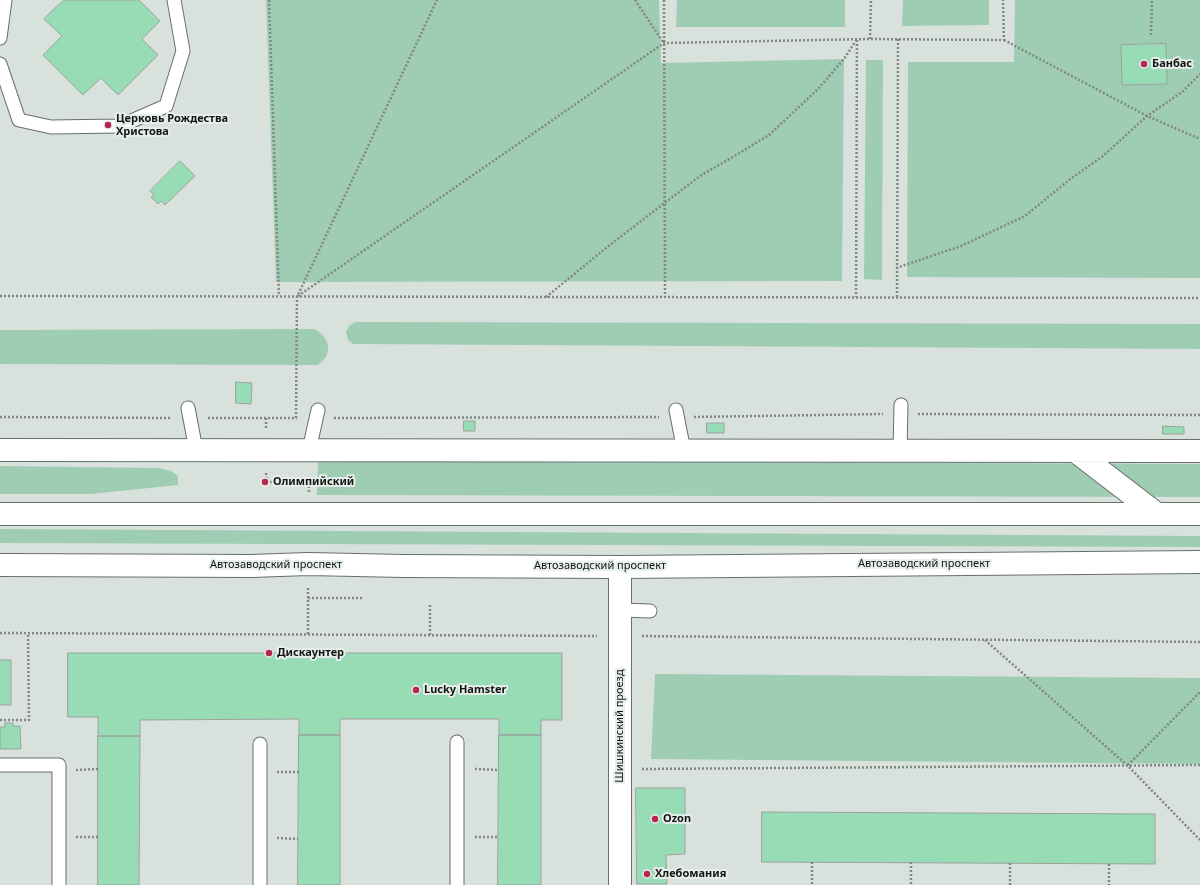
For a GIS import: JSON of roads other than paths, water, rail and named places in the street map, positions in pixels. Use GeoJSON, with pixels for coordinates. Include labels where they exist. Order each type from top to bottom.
{"type":"FeatureCollection","features":[{"type":"Feature","properties":{"kind":"street"},"geometry":{"type":"LineString","coordinates":[[0,450],[1200,451]]}},
{"type":"Feature","properties":{"kind":"street"},"geometry":{"type":"LineString","coordinates":[[1075,451],[1157,514]]}},
{"type":"Feature","properties":{"kind":"street"},"geometry":{"type":"LineString","coordinates":[[0,514],[1200,514]]}},
{"type":"Feature","properties":{"kind":"street","name":"Автозаводский проспект"},"geometry":{"type":"LineString","coordinates":[[0,565],[251,566],[308,564],[620,567],[1200,562]]}},
{"type":"Feature","properties":{"kind":"street","name":"Шишкинский проезд"},"geometry":{"type":"LineString","coordinates":[[620,567],[616,616],[620,769],[620,885]]}},
{"type":"Feature","properties":{"kind":"lane"},"geometry":{"type":"LineString","coordinates":[[0,64],[19,120],[51,128],[120,126],[166,106],[183,51],[174,0]]}},
{"type":"Feature","properties":{"kind":"lane"},"geometry":{"type":"LineString","coordinates":[[0,38],[3,4]]}},
{"type":"Feature","properties":{"kind":"lane"},"geometry":{"type":"LineString","coordinates":[[900,409],[900,451]]}},
{"type":"Feature","properties":{"kind":"lane"},"geometry":{"type":"LineString","coordinates":[[188,413],[196,450]]}},
{"type":"Feature","properties":{"kind":"lane"},"geometry":{"type":"LineString","coordinates":[[677,413],[684,451]]}},
{"type":"Feature","properties":{"kind":"lane"},"geometry":{"type":"LineString","coordinates":[[309,450],[318,414]]}},
{"type":"Feature","properties":{"kind":"lane"},"geometry":{"type":"LineString","coordinates":[[616,616],[650,611]]}},
{"type":"Feature","properties":{"kind":"lane"},"geometry":{"type":"LineString","coordinates":[[457,885],[458,742]]}},
{"type":"Feature","properties":{"kind":"lane"},"geometry":{"type":"LineString","coordinates":[[260,744],[260,885]]}},
{"type":"Feature","properties":{"kind":"lane"},"geometry":{"type":"LineString","coordinates":[[0,765],[59,765],[58,885]]}},
{"type":"Feature","properties":{"kind":"place","name":"Банбас"},"geometry":{"type":"Point","coordinates":[1144,64]}},
{"type":"Feature","properties":{"kind":"place","name":"Церковь Рождества Христова"},"geometry":{"type":"Point","coordinates":[108,125]}},
{"type":"Feature","properties":{"kind":"place","name":"Олимпийский"},"geometry":{"type":"Point","coordinates":[265,482]}},
{"type":"Feature","properties":{"kind":"place","name":"Дискаунтер"},"geometry":{"type":"Point","coordinates":[269,653]}},
{"type":"Feature","properties":{"kind":"place","name":"Lucky Hamster"},"geometry":{"type":"Point","coordinates":[416,690]}},
{"type":"Feature","properties":{"kind":"place","name":"Ozon"},"geometry":{"type":"Point","coordinates":[655,819]}},
{"type":"Feature","properties":{"kind":"place","name":"Хлебомания"},"geometry":{"type":"Point","coordinates":[647,874]}}]}
